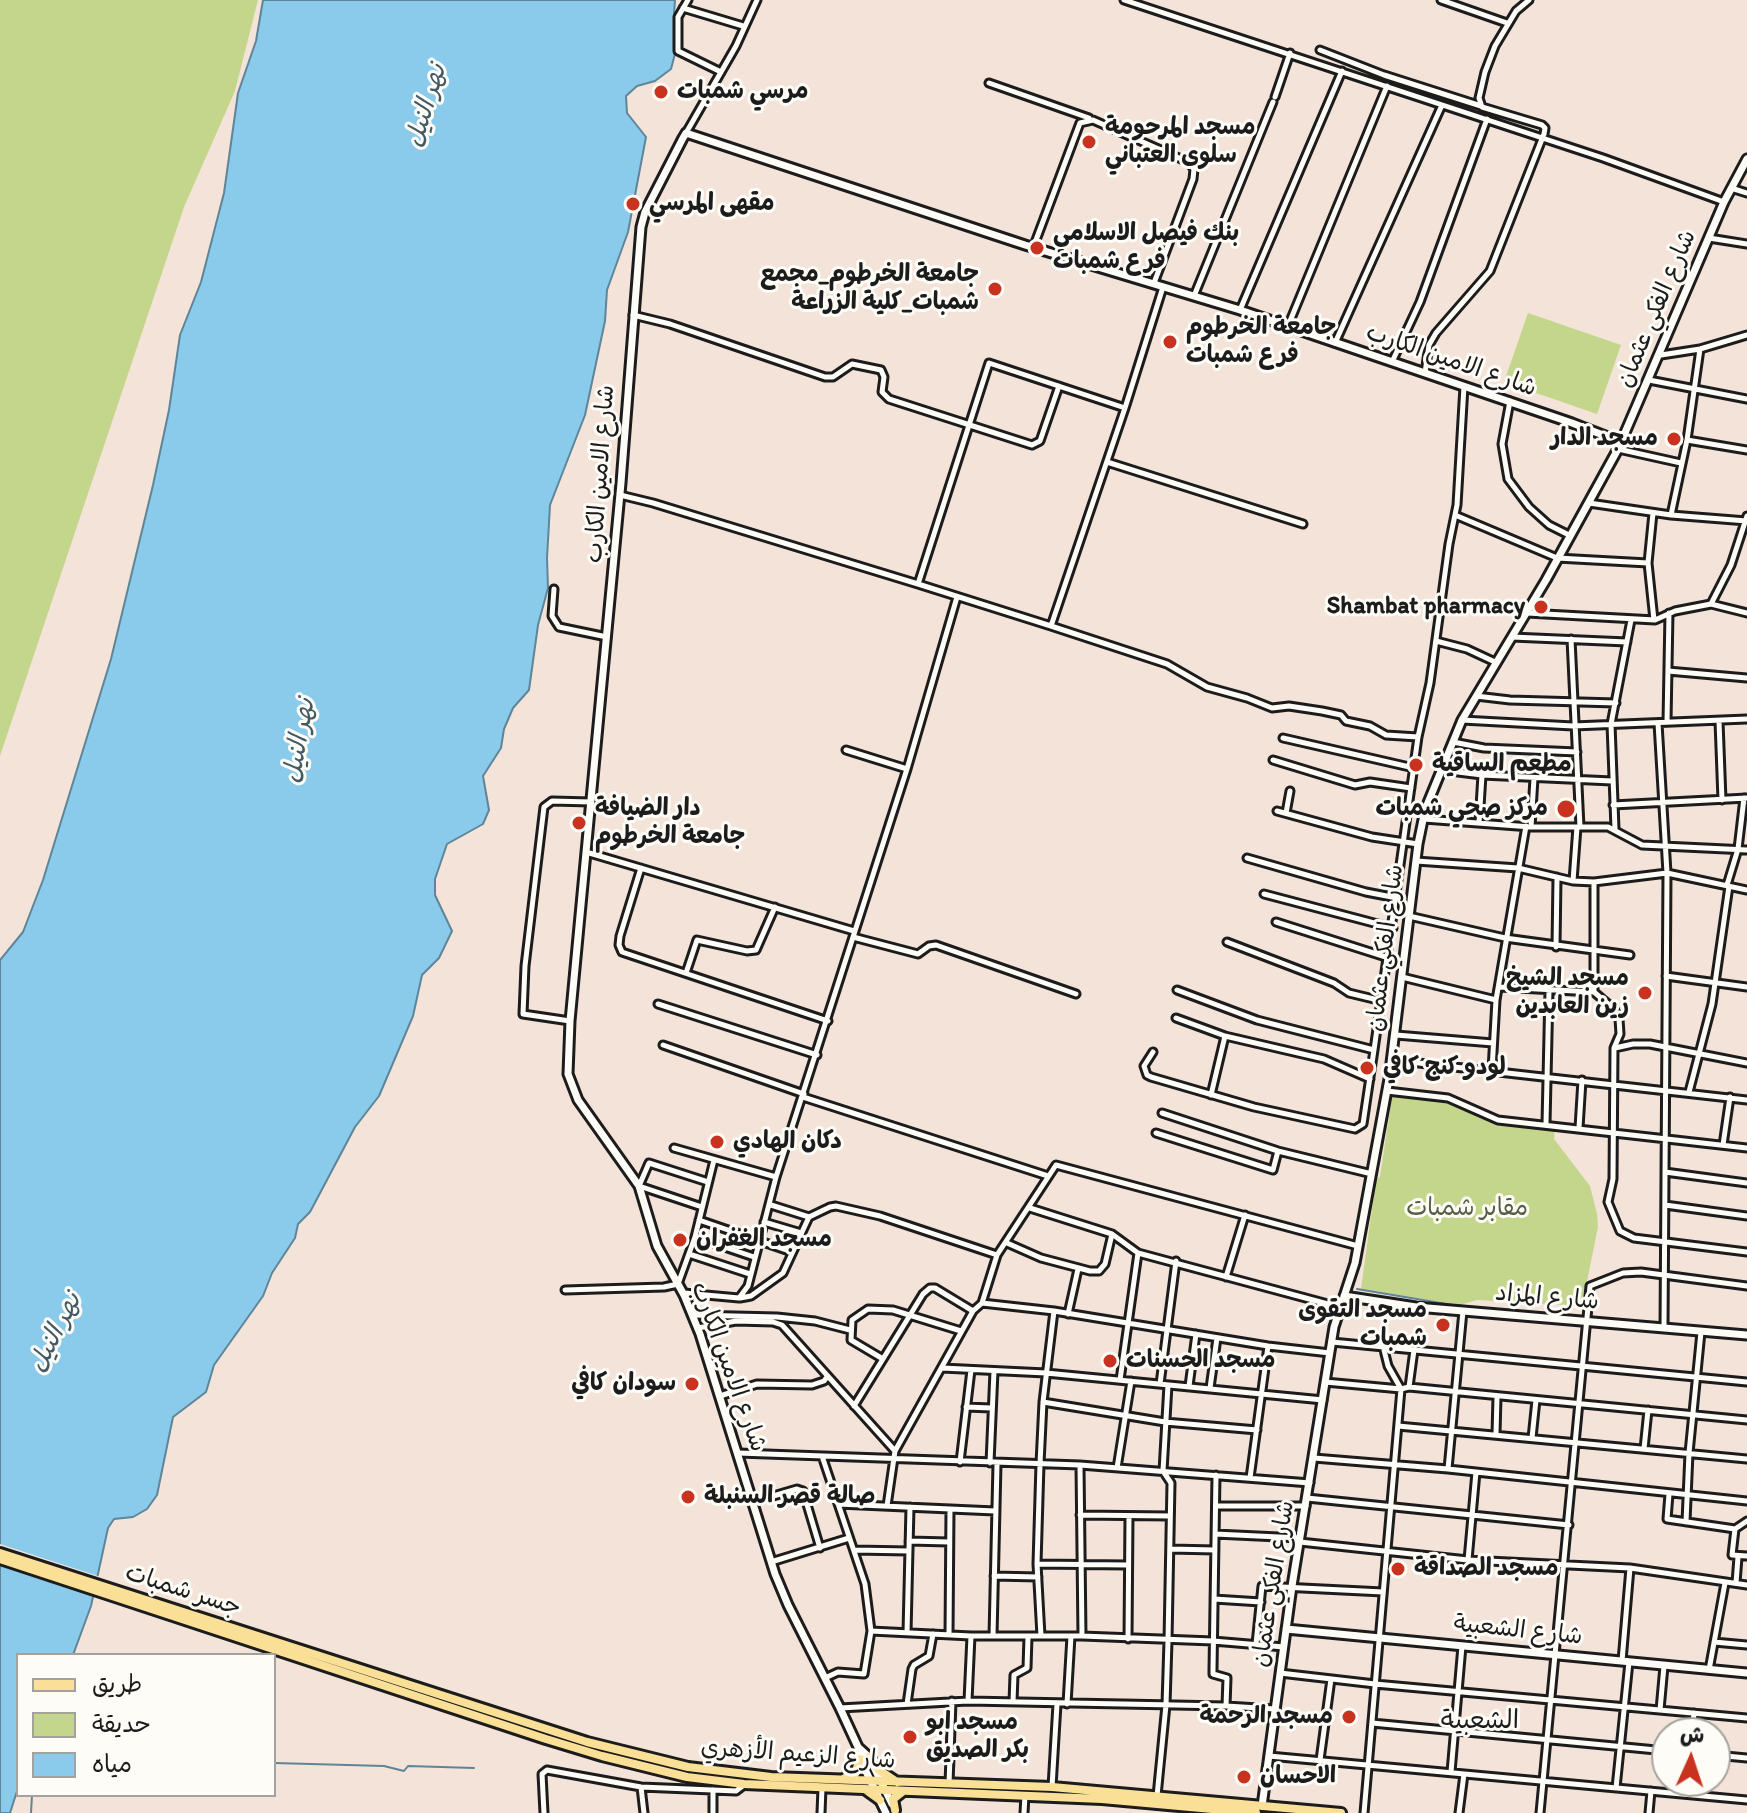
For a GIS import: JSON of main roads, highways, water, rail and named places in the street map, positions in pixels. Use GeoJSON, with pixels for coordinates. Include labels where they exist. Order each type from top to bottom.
{"type":"FeatureCollection","features":[{"type":"Feature","properties":{"kind":"main road","name":"جسر شمبات"},"geometry":{"type":"LineString","coordinates":[[0,1553],[352,1671]]}},
{"type":"Feature","properties":{"kind":"main road","name":"جسر شمبات"},"geometry":{"type":"LineString","coordinates":[[0,1559],[352,1671]]}},
{"type":"Feature","properties":{"kind":"main road","name":"شارع الزعيم الأزهري"},"geometry":{"type":"LineString","coordinates":[[352,1671],[633,1755],[726,1773],[833,1780],[905,1792],[1025,1795],[1341,1813]]}},
{"type":"Feature","properties":{"kind":"main road","name":"شارع الزعيم الأزهري"},"geometry":{"type":"LineString","coordinates":[[352,1671],[602,1756],[687,1777],[822,1788],[861,1789],[872,1786]]}},
{"type":"Feature","properties":{"kind":"main road"},"geometry":{"type":"LineString","coordinates":[[833,1780],[855,1774],[864,1758],[897,1783]]}},
{"type":"Feature","properties":{"kind":"main road","name":"شارع الزعيم الأزهري"},"geometry":{"type":"LineString","coordinates":[[883,1787],[897,1783],[1052,1787],[1154,1804]]}},
{"type":"Feature","properties":{"kind":"main road"},"geometry":{"type":"LineString","coordinates":[[861,1789],[880,1800]]}},
{"type":"Feature","properties":{"kind":"main road"},"geometry":{"type":"LineString","coordinates":[[893,1812],[895,1795],[905,1792]]}},
{"type":"Feature","properties":{"kind":"water","name":"نهر النيل"},"geometry":{"type":"Polygon","coordinates":[[[263,0],[675,0],[677,46],[671,69],[655,81],[637,86],[626,96],[627,113],[646,137],[628,232],[607,290],[605,321],[585,415],[550,505],[548,588],[538,625],[529,690],[513,708],[504,729],[501,748],[483,776],[489,810],[483,824],[447,844],[435,879],[435,895],[452,931],[439,958],[422,975],[413,1016],[379,1096],[355,1127],[310,1212],[298,1224],[295,1238],[272,1273],[263,1296],[214,1365],[206,1392],[173,1417],[157,1495],[147,1509],[133,1517],[114,1519],[108,1528],[91,1606],[74,1653],[16,1653],[16,1794],[10,1813],[0,1813],[0,960],[23,932],[43,880],[111,659],[169,410],[180,335],[201,282],[224,193],[238,93],[256,41],[263,0]]]}},
{"type":"Feature","properties":{"kind":"waterway"},"geometry":{"type":"LineString","coordinates":[[1357,1289],[1453,1305],[1534,1313]]}},
{"type":"Feature","properties":{"kind":"waterway"},"geometry":{"type":"LineString","coordinates":[[276,1763],[384,1766],[404,1771],[408,1766],[474,1768]]}},
{"type":"Feature","properties":{"kind":"waterway"},"geometry":{"type":"LineString","coordinates":[[31,1813],[32,1797]]}},
{"type":"Feature","properties":{"kind":"place","name":"مرسي شمبات"},"geometry":{"type":"Point","coordinates":[661,92]}},
{"type":"Feature","properties":{"kind":"place","name":"مسجد المرحومة سلوى العتباني"},"geometry":{"type":"Point","coordinates":[1089,142]}},
{"type":"Feature","properties":{"kind":"place","name":"مقهى المرسي"},"geometry":{"type":"Point","coordinates":[633,204]}},
{"type":"Feature","properties":{"kind":"place","name":"بنك فيصل الاسلامي فرع شمبات"},"geometry":{"type":"Point","coordinates":[1037,248]}},
{"type":"Feature","properties":{"kind":"place","name":"جامعة الخرطوم_مجمع شمبات_كلية الزراعة"},"geometry":{"type":"Point","coordinates":[995,289]}},
{"type":"Feature","properties":{"kind":"place","name":"جامعة الخرطوم فرع شمبات"},"geometry":{"type":"Point","coordinates":[1170,342]}},
{"type":"Feature","properties":{"kind":"place","name":"مسجد الدار"},"geometry":{"type":"Point","coordinates":[1674,439]}},
{"type":"Feature","properties":{"kind":"place","name":"Shambat pharmacy"},"geometry":{"type":"Point","coordinates":[1541,607]}},
{"type":"Feature","properties":{"kind":"place","name":"مطعم الساقية"},"geometry":{"type":"Point","coordinates":[1416,765]}},
{"type":"Feature","properties":{"kind":"place","name":"مركز صحي شمبات"},"geometry":{"type":"Point","coordinates":[1566,809]}},
{"type":"Feature","properties":{"kind":"place","name":"دار الضيافة جامعة الخرطوم"},"geometry":{"type":"Point","coordinates":[579,823]}},
{"type":"Feature","properties":{"kind":"place","name":"مسجد الشيخ زين العابدين"},"geometry":{"type":"Point","coordinates":[1645,993]}},
{"type":"Feature","properties":{"kind":"place","name":"لودو كنج كافي"},"geometry":{"type":"Point","coordinates":[1367,1068]}},
{"type":"Feature","properties":{"kind":"place","name":"دكان الهادي"},"geometry":{"type":"Point","coordinates":[717,1142]}},
{"type":"Feature","properties":{"kind":"place","name":"مسجد الغفران"},"geometry":{"type":"Point","coordinates":[680,1240]}},
{"type":"Feature","properties":{"kind":"place","name":"مسجد التقوى شمبات"},"geometry":{"type":"Point","coordinates":[1443,1325]}},
{"type":"Feature","properties":{"kind":"place","name":"مسجد الحسنات"},"geometry":{"type":"Point","coordinates":[1110,1361]}},
{"type":"Feature","properties":{"kind":"place","name":"سودان كافي"},"geometry":{"type":"Point","coordinates":[692,1384]}},
{"type":"Feature","properties":{"kind":"place","name":"صالة قصر السنبلة"},"geometry":{"type":"Point","coordinates":[688,1497]}},
{"type":"Feature","properties":{"kind":"place","name":"مسجد الصداقة"},"geometry":{"type":"Point","coordinates":[1398,1569]}},
{"type":"Feature","properties":{"kind":"place","name":"مسجد الرحمة"},"geometry":{"type":"Point","coordinates":[1349,1717]}},
{"type":"Feature","properties":{"kind":"place","name":"مسجد ابو بكر الصديق"},"geometry":{"type":"Point","coordinates":[910,1737]}},
{"type":"Feature","properties":{"kind":"place","name":"الاحسان"},"geometry":{"type":"Point","coordinates":[1244,1777]}},
{"type":"Feature","properties":{"kind":"district","name":"الشعبية"},"geometry":{"type":"Point","coordinates":[1480,1721]}},
{"type":"Feature","properties":{"kind":"park label","name":"مقابر شمبات"},"geometry":{"type":"Point","coordinates":[1467,1209]}}]}
